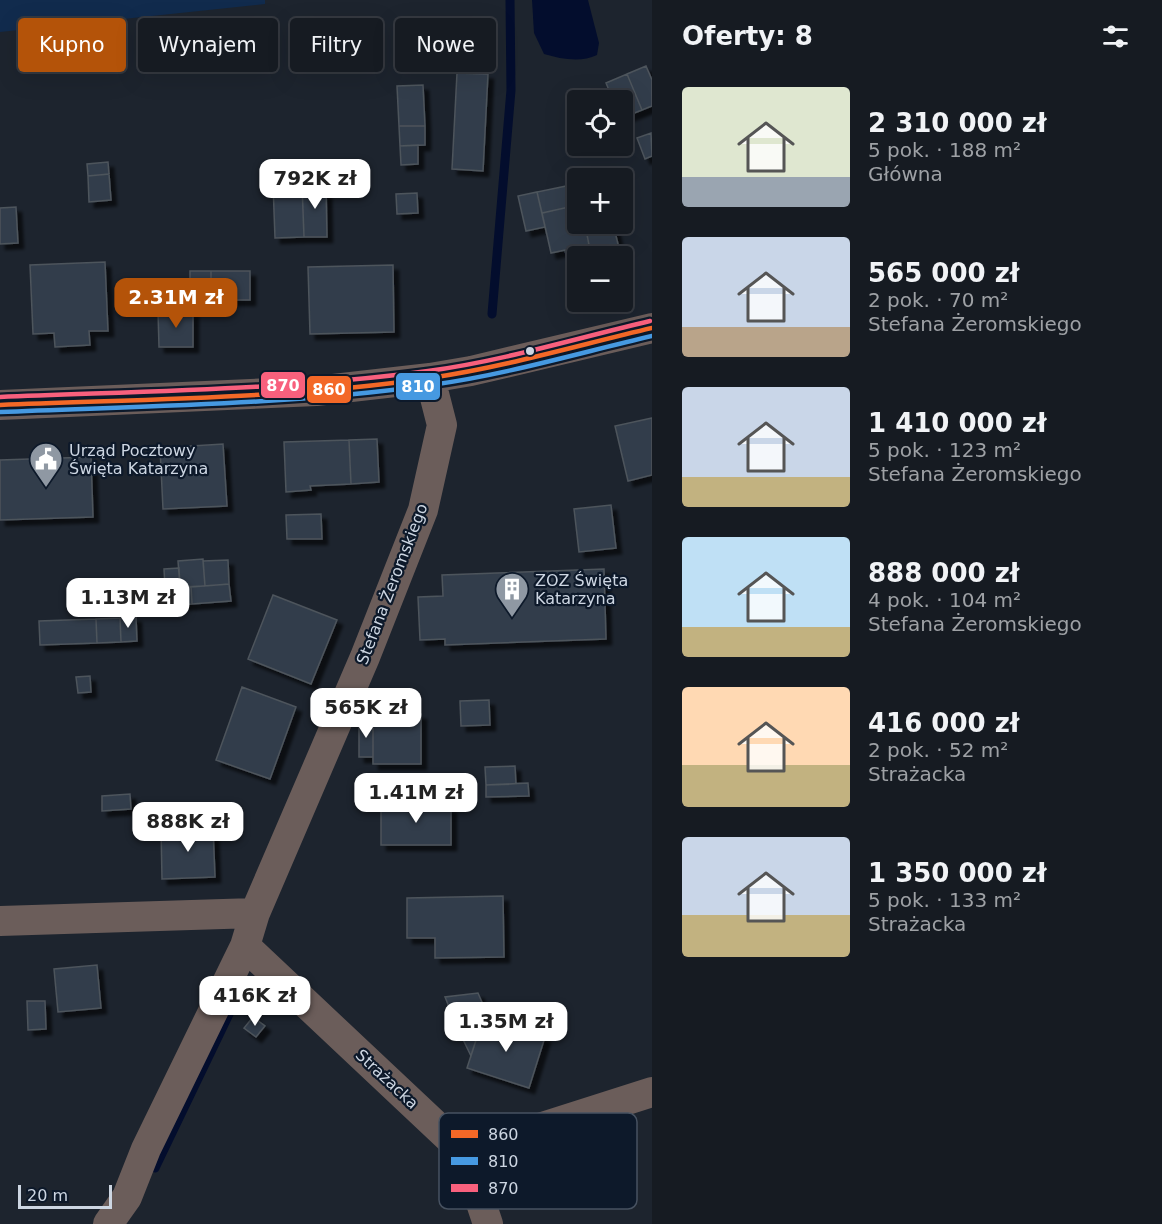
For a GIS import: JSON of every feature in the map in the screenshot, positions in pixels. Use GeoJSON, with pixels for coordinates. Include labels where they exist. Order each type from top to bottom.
{"type":"FeatureCollection","features":[{"type":"Feature","properties":{"kind":"street"},"geometry":{"type":"LineString","coordinates":[[0,405],[316,391],[430,378],[471,371],[652,328]]}},
{"type":"Feature","properties":{"kind":"street","name":"Stefana Żeromskiego"},"geometry":{"type":"LineString","coordinates":[[108,1224],[126,1197],[146,1149],[245,946],[255,913],[365,657],[423,510],[442,425],[430,378]]}},
{"type":"Feature","properties":{"kind":"street"},"geometry":{"type":"LineString","coordinates":[[0,921],[255,913]]}},
{"type":"Feature","properties":{"kind":"street","name":"Strażacka"},"geometry":{"type":"LineString","coordinates":[[245,946],[439,1128]]}},
{"type":"Feature","properties":{"kind":"street"},"geometry":{"type":"LineString","coordinates":[[586,1113],[652,1092]]}},
{"type":"Feature","properties":{"kind":"street"},"geometry":{"type":"LineString","coordinates":[[483,1209],[488,1224]]}},
{"type":"Feature","properties":{"kind":"shaded area"},"geometry":{"type":"Polygon","coordinates":[[[0,0],[265,0],[265,4],[126,19],[18,18],[18,30],[0,32],[0,0]]]}},
{"type":"Feature","properties":{"kind":"shaded area"},"geometry":{"type":"Polygon","coordinates":[[[532,0],[588,0],[599,43],[597,55],[578,60],[544,54],[534,33],[532,0]]]}},
{"type":"Feature","properties":{"kind":"building"},"geometry":{"type":"Polygon","coordinates":[[[646,66],[652,80],[652,106],[642,110],[627,74],[646,66]]]}},
{"type":"Feature","properties":{"kind":"building"},"geometry":{"type":"Polygon","coordinates":[[[457,73],[488,74],[483,171],[452,169],[457,73]]]}},
{"type":"Feature","properties":{"kind":"building"},"geometry":{"type":"Polygon","coordinates":[[[627,74],[642,110],[633,114],[633,90],[609,90],[606,83],[627,74]]]}},
{"type":"Feature","properties":{"kind":"building"},"geometry":{"type":"Polygon","coordinates":[[[423,85],[425,126],[399,126],[397,86],[423,85]]]}},
{"type":"Feature","properties":{"kind":"building"},"geometry":{"type":"Polygon","coordinates":[[[399,126],[425,126],[425,145],[400,146],[399,126]]]}},
{"type":"Feature","properties":{"kind":"building"},"geometry":{"type":"Polygon","coordinates":[[[651,133],[652,156],[645,159],[637,138],[651,133]]]}},
{"type":"Feature","properties":{"kind":"building"},"geometry":{"type":"Polygon","coordinates":[[[418,145],[418,164],[401,165],[400,146],[418,145]]]}},
{"type":"Feature","properties":{"kind":"building"},"geometry":{"type":"Polygon","coordinates":[[[108,162],[109,174],[88,176],[87,164],[108,162]]]}},
{"type":"Feature","properties":{"kind":"building"},"geometry":{"type":"Polygon","coordinates":[[[109,174],[111,200],[89,202],[88,176],[109,174]]]}},
{"type":"Feature","properties":{"kind":"building"},"geometry":{"type":"Polygon","coordinates":[[[326,183],[327,237],[304,237],[302,184],[326,183]]]}},
{"type":"Feature","properties":{"kind":"building"},"geometry":{"type":"Polygon","coordinates":[[[273,184],[302,184],[304,237],[275,238],[273,184]]]}},
{"type":"Feature","properties":{"kind":"building"},"geometry":{"type":"Polygon","coordinates":[[[567,186],[567,207],[542,213],[537,192],[567,186]]]}},
{"type":"Feature","properties":{"kind":"building"},"geometry":{"type":"Polygon","coordinates":[[[537,192],[545,227],[526,231],[518,196],[537,192]]]}},
{"type":"Feature","properties":{"kind":"building"},"geometry":{"type":"Polygon","coordinates":[[[417,193],[418,213],[397,214],[396,194],[417,193]]]}},
{"type":"Feature","properties":{"kind":"building"},"geometry":{"type":"Polygon","coordinates":[[[16,207],[18,243],[0,244],[0,208],[16,207]]]}},
{"type":"Feature","properties":{"kind":"building"},"geometry":{"type":"Polygon","coordinates":[[[567,207],[567,234],[587,234],[589,245],[567,246],[567,250],[551,253],[542,213],[567,207]]]}},
{"type":"Feature","properties":{"kind":"building"},"geometry":{"type":"Polygon","coordinates":[[[587,234],[616,234],[618,246],[584,246],[589,245],[587,234]]]}},
{"type":"Feature","properties":{"kind":"building"},"geometry":{"type":"Polygon","coordinates":[[[105,262],[108,331],[89,331],[90,345],[55,347],[54,333],[33,334],[30,265],[105,262]]]}},
{"type":"Feature","properties":{"kind":"building"},"geometry":{"type":"Polygon","coordinates":[[[393,265],[394,332],[310,334],[308,267],[393,265]]]}},
{"type":"Feature","properties":{"kind":"building"},"geometry":{"type":"Polygon","coordinates":[[[190,271],[211,271],[211,300],[190,300],[190,271]]]}},
{"type":"Feature","properties":{"kind":"building"},"geometry":{"type":"Polygon","coordinates":[[[211,271],[250,271],[250,300],[211,300],[211,271]]]}},
{"type":"Feature","properties":{"kind":"building"},"geometry":{"type":"Polygon","coordinates":[[[193,311],[193,347],[159,347],[158,312],[193,311]]]}},
{"type":"Feature","properties":{"kind":"building"},"geometry":{"type":"Polygon","coordinates":[[[652,418],[652,475],[628,481],[615,426],[652,418]]]}},
{"type":"Feature","properties":{"kind":"building"},"geometry":{"type":"Polygon","coordinates":[[[377,439],[379,482],[351,484],[349,440],[377,439]]]}},
{"type":"Feature","properties":{"kind":"building"},"geometry":{"type":"Polygon","coordinates":[[[349,440],[351,484],[310,486],[311,490],[286,492],[284,442],[349,440]]]}},
{"type":"Feature","properties":{"kind":"building"},"geometry":{"type":"Polygon","coordinates":[[[223,444],[227,506],[163,509],[160,448],[223,444]]]}},
{"type":"Feature","properties":{"kind":"building","name":"Urząd Pocztowy Święta Katarzyna"},"geometry":{"type":"Polygon","coordinates":[[[91,457],[93,517],[0,520],[0,460],[91,457]]]}},
{"type":"Feature","properties":{"kind":"building"},"geometry":{"type":"Polygon","coordinates":[[[611,505],[616,548],[579,552],[574,509],[611,505]]]}},
{"type":"Feature","properties":{"kind":"building"},"geometry":{"type":"Polygon","coordinates":[[[321,514],[322,539],[287,539],[286,515],[321,514]]]}},
{"type":"Feature","properties":{"kind":"building"},"geometry":{"type":"Polygon","coordinates":[[[203,559],[205,586],[180,587],[178,561],[203,559]]]}},
{"type":"Feature","properties":{"kind":"building"},"geometry":{"type":"Polygon","coordinates":[[[228,560],[229,584],[205,586],[203,561],[228,560]]]}},
{"type":"Feature","properties":{"kind":"building"},"geometry":{"type":"Polygon","coordinates":[[[179,568],[180,587],[165,588],[164,569],[179,568]]]}},
{"type":"Feature","properties":{"kind":"building","name":"ZOZ Święta Katarzyna"},"geometry":{"type":"Polygon","coordinates":[[[604,569],[606,639],[445,645],[445,639],[420,640],[418,597],[443,596],[442,575],[604,569]]]}},
{"type":"Feature","properties":{"kind":"building"},"geometry":{"type":"Polygon","coordinates":[[[229,584],[231,601],[192,604],[191,587],[229,584]]]}},
{"type":"Feature","properties":{"kind":"building"},"geometry":{"type":"Polygon","coordinates":[[[191,587],[192,604],[167,605],[165,588],[191,587]]]}},
{"type":"Feature","properties":{"kind":"building"},"geometry":{"type":"Polygon","coordinates":[[[273,595],[337,620],[311,684],[248,659],[273,595]]]}},
{"type":"Feature","properties":{"kind":"building"},"geometry":{"type":"Polygon","coordinates":[[[136,617],[137,641],[121,642],[120,618],[136,617]]]}},
{"type":"Feature","properties":{"kind":"building"},"geometry":{"type":"Polygon","coordinates":[[[120,618],[121,642],[97,643],[96,619],[120,618]]]}},
{"type":"Feature","properties":{"kind":"building"},"geometry":{"type":"Polygon","coordinates":[[[96,619],[97,643],[40,645],[39,621],[96,619]]]}},
{"type":"Feature","properties":{"kind":"building"},"geometry":{"type":"Polygon","coordinates":[[[90,676],[91,692],[78,693],[76,677],[90,676]]]}},
{"type":"Feature","properties":{"kind":"building"},"geometry":{"type":"Polygon","coordinates":[[[242,687],[296,707],[270,779],[216,760],[242,687]]]}},
{"type":"Feature","properties":{"kind":"building"},"geometry":{"type":"Polygon","coordinates":[[[489,700],[490,725],[461,726],[460,701],[489,700]]]}},
{"type":"Feature","properties":{"kind":"building"},"geometry":{"type":"Polygon","coordinates":[[[373,714],[421,714],[421,764],[373,764],[373,714]]]}},
{"type":"Feature","properties":{"kind":"building"},"geometry":{"type":"Polygon","coordinates":[[[359,721],[373,721],[373,757],[359,757],[359,721]]]}},
{"type":"Feature","properties":{"kind":"building"},"geometry":{"type":"Polygon","coordinates":[[[515,766],[516,784],[486,785],[485,767],[515,766]]]}},
{"type":"Feature","properties":{"kind":"building"},"geometry":{"type":"Polygon","coordinates":[[[528,783],[529,796],[486,797],[486,785],[528,783]]]}},
{"type":"Feature","properties":{"kind":"building"},"geometry":{"type":"Polygon","coordinates":[[[130,794],[131,809],[102,811],[102,796],[130,794]]]}},
{"type":"Feature","properties":{"kind":"building"},"geometry":{"type":"Polygon","coordinates":[[[397,799],[429,799],[429,807],[451,807],[451,845],[381,845],[381,808],[397,808],[397,799]]]}},
{"type":"Feature","properties":{"kind":"building"},"geometry":{"type":"Polygon","coordinates":[[[213,827],[215,877],[162,879],[161,829],[213,827]]]}},
{"type":"Feature","properties":{"kind":"building"},"geometry":{"type":"Polygon","coordinates":[[[503,896],[504,957],[435,958],[435,938],[407,938],[407,898],[503,896]]]}},
{"type":"Feature","properties":{"kind":"building"},"geometry":{"type":"Polygon","coordinates":[[[97,965],[101,1008],[58,1012],[54,969],[97,965]]]}},
{"type":"Feature","properties":{"kind":"building"},"geometry":{"type":"Polygon","coordinates":[[[478,993],[487,1014],[457,1027],[445,997],[478,993]]]}},
{"type":"Feature","properties":{"kind":"building"},"geometry":{"type":"Polygon","coordinates":[[[27,1001],[45,1001],[46,1029],[28,1030],[27,1001]]]}},
{"type":"Feature","properties":{"kind":"building"},"geometry":{"type":"Polygon","coordinates":[[[253,1017],[265,1026],[256,1037],[244,1028],[253,1017]]]}},
{"type":"Feature","properties":{"kind":"building"},"geometry":{"type":"Polygon","coordinates":[[[483,1018],[545,1037],[529,1088],[467,1068],[483,1018]]]}},
{"type":"Feature","properties":{"kind":"building"},"geometry":{"type":"Polygon","coordinates":[[[473,1020],[478,1034],[471,1056],[457,1027],[473,1020]]]}},
{"type":"Feature","properties":{"kind":"waterway"},"geometry":{"type":"LineString","coordinates":[[492,314],[511,90],[510,0]]}},
{"type":"Feature","properties":{"kind":"waterway"},"geometry":{"type":"LineString","coordinates":[[155,1168],[245,981]]}},
{"type":"Feature","properties":{"kind":"transit line","name":"870"},"geometry":{"type":"LineString","coordinates":[[0,397],[214,389],[321,382],[428,371],[540,349],[650,321]]}},
{"type":"Feature","properties":{"kind":"transit line","name":"860"},"geometry":{"type":"LineString","coordinates":[[0,405],[215,397],[377,385],[486,368],[652,328]]}},
{"type":"Feature","properties":{"kind":"transit line","name":"810"},"geometry":{"type":"LineString","coordinates":[[0,412],[216,404],[377,392],[486,376],[652,336]]}},
{"type":"Feature","properties":{"kind":"place","name":"Urząd Pocztowy Święta Katarzyna"},"geometry":{"type":"Point","coordinates":[46,488]}},
{"type":"Feature","properties":{"kind":"place","name":"ZOZ Święta Katarzyna"},"geometry":{"type":"Point","coordinates":[512,618]}}]}
